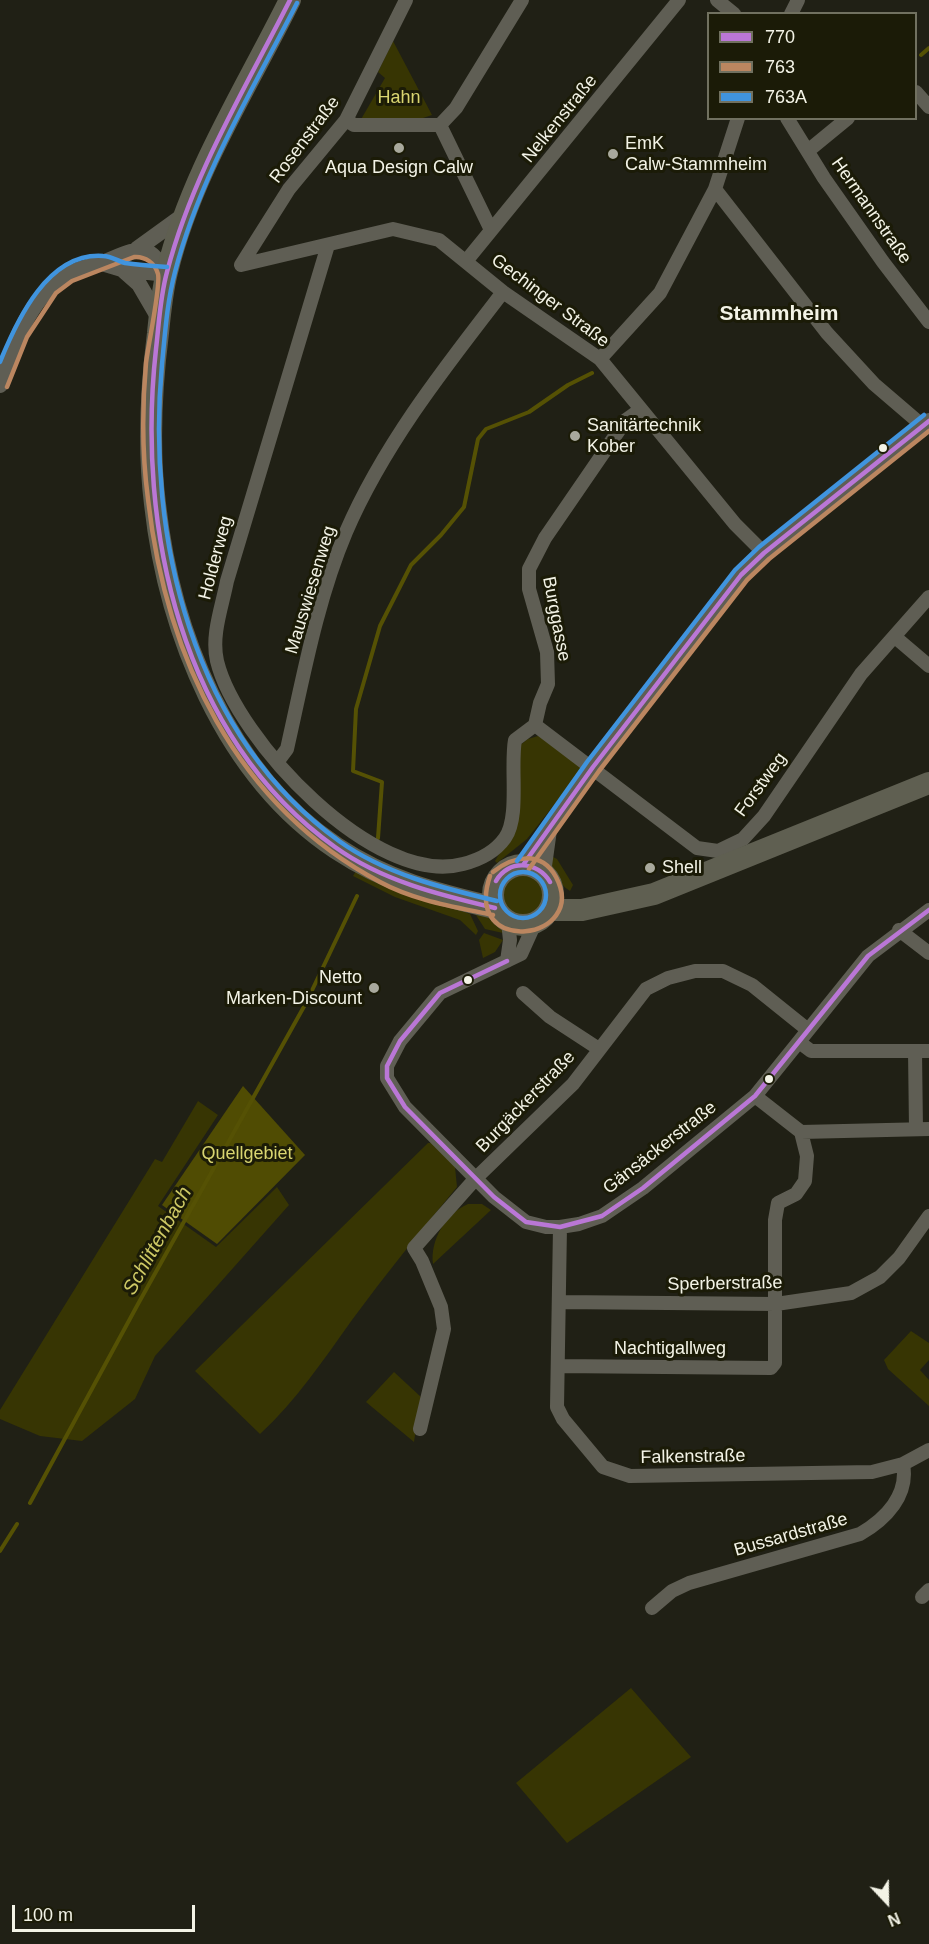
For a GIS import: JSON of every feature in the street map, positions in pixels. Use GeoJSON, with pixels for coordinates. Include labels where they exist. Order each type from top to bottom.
{"type":"FeatureCollection","features":[{"type":"Feature","properties":{"kind":"main road"},"geometry":{"type":"LineString","coordinates":[[290,0],[222,128],[184,215],[166,274],[153,368],[151,431],[155,505],[169,580],[187,639],[210,699],[237,745],[270,788],[298,817],[334,847],[385,876],[433,894],[499,906],[526,925],[546,909],[573,897],[596,905],[654,894],[704,876],[929,783]]}},
{"type":"Feature","properties":{"kind":"main road"},"geometry":{"type":"LineString","coordinates":[[499,906],[505,871],[533,869],[548,879],[546,909]]}},
{"type":"Feature","properties":{"kind":"street","name":"Rosenstraße"},"geometry":{"type":"LineString","coordinates":[[241,265],[289,189],[346,120],[406,0]]}},
{"type":"Feature","properties":{"kind":"street"},"geometry":{"type":"LineString","coordinates":[[346,120],[354,125],[440,125],[456,108],[522,0]]}},
{"type":"Feature","properties":{"kind":"street","name":"Nelkenstraße"},"geometry":{"type":"LineString","coordinates":[[467,260],[680,0]]}},
{"type":"Feature","properties":{"kind":"street"},"geometry":{"type":"LineString","coordinates":[[717,0],[732,12]]}},
{"type":"Feature","properties":{"kind":"street"},"geometry":{"type":"LineString","coordinates":[[917,94],[929,106]]}},
{"type":"Feature","properties":{"kind":"street"},"geometry":{"type":"LineString","coordinates":[[600,359],[660,293],[715,189],[737,120]]}},
{"type":"Feature","properties":{"kind":"street","name":"Hermannstraße"},"geometry":{"type":"LineString","coordinates":[[788,120],[869,244],[929,322]]}},
{"type":"Feature","properties":{"kind":"street"},"geometry":{"type":"LineString","coordinates":[[808,150],[846,120]]}},
{"type":"Feature","properties":{"kind":"street"},"geometry":{"type":"LineString","coordinates":[[440,125],[491,230]]}},
{"type":"Feature","properties":{"kind":"street"},"geometry":{"type":"LineString","coordinates":[[533,869],[549,830],[593,767],[741,574],[926,423],[874,384],[827,333],[715,189]]}},
{"type":"Feature","properties":{"kind":"street"},"geometry":{"type":"LineString","coordinates":[[0,385],[17,340],[39,303],[63,277],[81,268],[102,263],[137,249],[184,215]]}},
{"type":"Feature","properties":{"kind":"street","name":"Gechinger Straße"},"geometry":{"type":"LineString","coordinates":[[241,265],[393,229],[439,240],[467,260],[503,292],[600,359],[735,524],[764,553]]}},
{"type":"Feature","properties":{"kind":"street","name":"Holderweg"},"geometry":{"type":"LineString","coordinates":[[328,245],[227,581],[215,641],[217,661],[228,691],[263,744],[312,801],[336,820],[405,861],[429,867],[452,867],[476,861],[494,850],[506,837],[512,818],[514,740],[535,725]]}},
{"type":"Feature","properties":{"kind":"street"},"geometry":{"type":"LineString","coordinates":[[137,249],[149,251],[157,258],[166,274]]}},
{"type":"Feature","properties":{"kind":"street"},"geometry":{"type":"LineString","coordinates":[[102,263],[122,269],[166,274]]}},
{"type":"Feature","properties":{"kind":"street"},"geometry":{"type":"LineString","coordinates":[[122,269],[139,284],[159,320]]}},
{"type":"Feature","properties":{"kind":"street","name":"Mauswiesenweg"},"geometry":{"type":"LineString","coordinates":[[278,760],[287,749],[315,628],[346,533],[388,450],[445,366],[503,292]]}},
{"type":"Feature","properties":{"kind":"street","name":"Burggasse"},"geometry":{"type":"LineString","coordinates":[[535,725],[540,703],[548,684],[547,652],[529,589],[529,569],[545,538],[626,420],[640,410]]}},
{"type":"Feature","properties":{"kind":"street","name":"Forstweg"},"geometry":{"type":"LineString","coordinates":[[593,767],[697,849],[718,851],[743,839],[764,816],[861,674],[929,597]]}},
{"type":"Feature","properties":{"kind":"street"},"geometry":{"type":"LineString","coordinates":[[896,636],[929,666]]}},
{"type":"Feature","properties":{"kind":"street"},"geometry":{"type":"LineString","coordinates":[[535,725],[593,767]]}},
{"type":"Feature","properties":{"kind":"street"},"geometry":{"type":"LineString","coordinates":[[499,906],[510,940],[507,961]]}},
{"type":"Feature","properties":{"kind":"street","name":"Gänsäckerstraße"},"geometry":{"type":"LineString","coordinates":[[546,909],[521,954],[440,993],[399,1041],[387,1066],[391,1087],[405,1107],[494,1197],[526,1221],[546,1227],[579,1224],[602,1216],[643,1188],[754,1096],[868,956],[899,930],[929,910]]}},
{"type":"Feature","properties":{"kind":"street"},"geometry":{"type":"LineString","coordinates":[[899,930],[929,953]]}},
{"type":"Feature","properties":{"kind":"street","name":"Burgäckerstraße"},"geometry":{"type":"LineString","coordinates":[[420,1430],[444,1329],[441,1307],[422,1261],[414,1248],[477,1178],[573,1084],[646,989],[668,978],[694,971],[723,971],[752,985],[808,1030]]}},
{"type":"Feature","properties":{"kind":"street","name":"Burgäckerstraße"},"geometry":{"type":"LineString","coordinates":[[523,993],[550,1017],[599,1049]]}},
{"type":"Feature","properties":{"kind":"street"},"geometry":{"type":"LineString","coordinates":[[799,1042],[811,1051],[922,1051],[922,1129],[801,1132]]}},
{"type":"Feature","properties":{"kind":"street"},"geometry":{"type":"LineString","coordinates":[[754,1096],[801,1132],[807,1156],[805,1181],[796,1194],[778,1203],[775,1220],[776,1304]]}},
{"type":"Feature","properties":{"kind":"street","name":"Sperberstraße"},"geometry":{"type":"LineString","coordinates":[[560,1302],[776,1304],[851,1293],[880,1277],[899,1258],[929,1216]]}},
{"type":"Feature","properties":{"kind":"street","name":"Falkenstraße"},"geometry":{"type":"LineString","coordinates":[[560,1227],[557,1407],[563,1419],[603,1467],[630,1476],[872,1472],[903,1464],[929,1450]]}},
{"type":"Feature","properties":{"kind":"street","name":"Nachtigallweg"},"geometry":{"type":"LineString","coordinates":[[558,1366],[771,1368],[776,1358],[776,1304]]}},
{"type":"Feature","properties":{"kind":"street","name":"Bussardstraße"},"geometry":{"type":"LineString","coordinates":[[652,1608],[672,1591],[689,1583],[860,1534],[880,1523],[897,1499],[906,1480],[903,1464]]}},
{"type":"Feature","properties":{"kind":"green space","name":"Hahn"},"geometry":{"type":"Polygon","coordinates":[[[393,41],[432,115],[423,118],[360,121],[385,78],[378,72],[393,41]]]}},
{"type":"Feature","properties":{"kind":"green space"},"geometry":{"type":"Polygon","coordinates":[[[538,736],[548,740],[581,764],[580,772],[527,839],[497,863],[495,861],[502,849],[519,746],[528,739],[538,736]]]}},
{"type":"Feature","properties":{"kind":"green space"},"geometry":{"type":"Polygon","coordinates":[[[551,856],[557,859],[573,885],[570,891],[556,876],[551,856]]]}},
{"type":"Feature","properties":{"kind":"green space"},"geometry":{"type":"Polygon","coordinates":[[[357,869],[470,914],[478,931],[476,935],[460,920],[395,897],[353,876],[357,869]]]}},
{"type":"Feature","properties":{"kind":"green space"},"geometry":{"type":"Polygon","coordinates":[[[523,872],[539,879],[546,895],[539,911],[523,918],[507,911],[500,895],[507,879],[523,872]]]}},
{"type":"Feature","properties":{"kind":"green space"},"geometry":{"type":"Polygon","coordinates":[[[474,912],[488,912],[500,923],[503,933],[485,929],[474,912]]]}},
{"type":"Feature","properties":{"kind":"green space"},"geometry":{"type":"Polygon","coordinates":[[[484,933],[503,940],[495,952],[483,958],[479,940],[484,933]]]}},
{"type":"Feature","properties":{"kind":"green space","name":"Quellgebiet"},"geometry":{"type":"Polygon","coordinates":[[[243,1086],[305,1155],[217,1244],[162,1205],[243,1086]]]}},
{"type":"Feature","properties":{"kind":"green space"},"geometry":{"type":"Polygon","coordinates":[[[198,1101],[218,1115],[158,1206],[216,1247],[277,1187],[289,1205],[155,1356],[135,1399],[82,1441],[40,1436],[0,1419],[0,1410],[155,1159],[162,1162],[198,1101]]]}},
{"type":"Feature","properties":{"kind":"green space"},"geometry":{"type":"Polygon","coordinates":[[[428,1143],[434,1143],[455,1167],[457,1187],[378,1286],[298,1394],[260,1434],[195,1371],[428,1143]]]}},
{"type":"Feature","properties":{"kind":"green space"},"geometry":{"type":"Polygon","coordinates":[[[468,1204],[482,1204],[491,1210],[433,1264],[434,1246],[441,1228],[453,1214],[468,1204]]]}},
{"type":"Feature","properties":{"kind":"green space"},"geometry":{"type":"Polygon","coordinates":[[[911,1331],[929,1343],[929,1360],[920,1370],[929,1380],[929,1406],[888,1369],[884,1360],[911,1331]]]}},
{"type":"Feature","properties":{"kind":"green space"},"geometry":{"type":"Polygon","coordinates":[[[394,1372],[421,1397],[414,1442],[366,1402],[394,1372]]]}},
{"type":"Feature","properties":{"kind":"green space"},"geometry":{"type":"Polygon","coordinates":[[[631,1688],[691,1757],[567,1843],[516,1783],[631,1688]]]}},
{"type":"Feature","properties":{"kind":"waterway","name":"Schlittenbach"},"geometry":{"type":"LineString","coordinates":[[921,55],[929,48]]}},
{"type":"Feature","properties":{"kind":"waterway","name":"Schlittenbach"},"geometry":{"type":"LineString","coordinates":[[378,838],[382,782],[353,771],[356,709],[380,626],[411,565],[441,535],[464,507],[478,439],[486,429],[529,412],[568,385],[592,373]]}},
{"type":"Feature","properties":{"kind":"waterway","name":"Schlittenbach"},"geometry":{"type":"LineString","coordinates":[[30,1503],[306,1003],[357,896]]}},
{"type":"Feature","properties":{"kind":"waterway","name":"Schlittenbach"},"geometry":{"type":"LineString","coordinates":[[0,1551],[17,1524]]}},
{"type":"Feature","properties":{"kind":"transit line","name":"770"},"geometry":{"type":"LineString","coordinates":[[290,0],[205,167],[190,201],[165,281],[156,349],[152,417],[154,487],[163,556],[180,624],[205,688],[239,748],[282,801],[335,847],[372,869],[433,892],[495,908]]}},
{"type":"Feature","properties":{"kind":"transit line","name":"763A"},"geometry":{"type":"LineString","coordinates":[[297,3],[228,134],[198,202],[172,283],[162,364],[159,430],[162,496],[172,563],[189,627],[214,689],[247,746],[289,797],[339,841],[357,853],[395,871],[435,885],[497,901]]}},
{"type":"Feature","properties":{"kind":"transit line","name":"763A"},"geometry":{"type":"LineString","coordinates":[[0,362],[16,327],[37,292],[66,265],[83,258],[103,256],[125,263],[167,267]]}},
{"type":"Feature","properties":{"kind":"transit line","name":"763"},"geometry":{"type":"LineString","coordinates":[[7,387],[27,337],[56,293],[72,281],[134,257],[146,259],[152,264],[157,270],[158,281],[146,363],[144,397],[143,431],[148,499],[157,558],[171,615],[191,669],[216,721],[248,769],[285,812],[329,850],[393,889],[436,903],[493,915]]}},
{"type":"Feature","properties":{"kind":"transit line","name":"763A"},"geometry":{"type":"LineString","coordinates":[[517,861],[587,762],[735,570],[759,547],[924,415]]}},
{"type":"Feature","properties":{"kind":"transit line","name":"770"},"geometry":{"type":"LineString","coordinates":[[523,865],[593,767],[741,575],[764,553],[929,421]]}},
{"type":"Feature","properties":{"kind":"transit line","name":"763"},"geometry":{"type":"LineString","coordinates":[[529,869],[599,771],[747,580],[769,559],[929,431]]}},
{"type":"Feature","properties":{"kind":"transit line","name":"763"},"geometry":{"type":"LineString","coordinates":[[490,876],[486,902],[493,920],[508,929],[525,931],[543,926],[556,915],[562,899],[556,877],[543,863],[535,859],[518,859],[493,872]]}},
{"type":"Feature","properties":{"kind":"transit line","name":"770"},"geometry":{"type":"LineString","coordinates":[[496,881],[508,869],[523,865],[538,870],[550,882]]}},
{"type":"Feature","properties":{"kind":"transit line","name":"763A"},"geometry":{"type":"LineString","coordinates":[[523,872],[539,879],[546,895],[539,911],[523,918],[507,911],[500,895],[507,879],[523,872]]}},
{"type":"Feature","properties":{"kind":"transit line","name":"770"},"geometry":{"type":"LineString","coordinates":[[507,961],[440,993],[400,1041],[387,1066],[387,1078],[405,1107],[494,1197],[526,1222],[560,1227],[602,1216],[643,1188],[755,1096],[868,956],[929,910]]}},
{"type":"Feature","properties":{"kind":"place","name":"Aqua Design Calw"},"geometry":{"type":"Point","coordinates":[399,148]}},
{"type":"Feature","properties":{"kind":"place","name":"EmK Calw-Stammheim"},"geometry":{"type":"Point","coordinates":[613,154]}},
{"type":"Feature","properties":{"kind":"place","name":"Sanitärtechnik Kober"},"geometry":{"type":"Point","coordinates":[575,436]}},
{"type":"Feature","properties":{"kind":"place","name":"Shell"},"geometry":{"type":"Point","coordinates":[650,868]}},
{"type":"Feature","properties":{"kind":"place","name":"Netto Marken-Discount"},"geometry":{"type":"Point","coordinates":[374,988]}},
{"type":"Feature","properties":{"kind":"district","name":"Stammheim"},"geometry":{"type":"Point","coordinates":[779,314]}}]}
